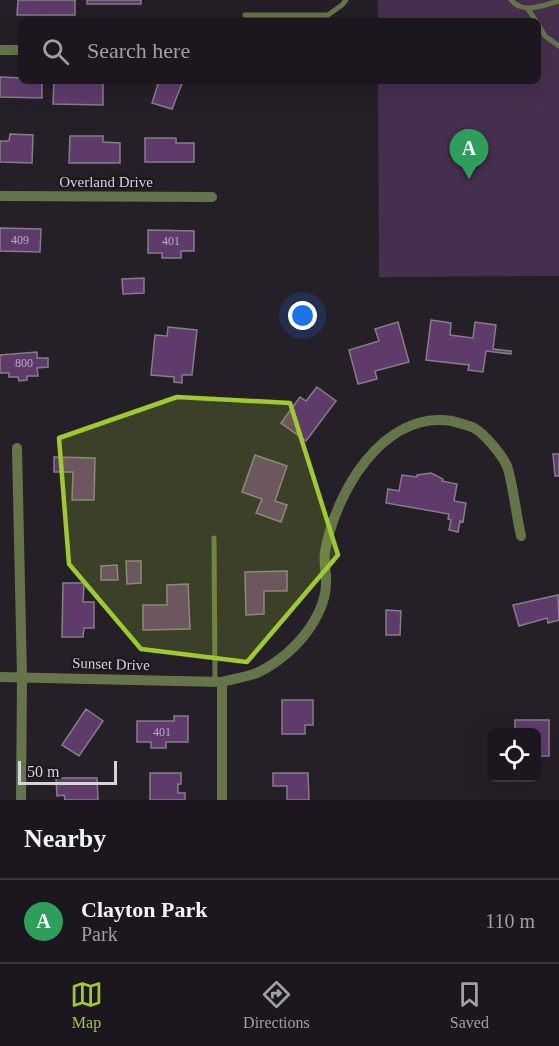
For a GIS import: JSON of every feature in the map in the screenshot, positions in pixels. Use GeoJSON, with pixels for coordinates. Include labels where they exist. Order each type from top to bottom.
{"type":"FeatureCollection","features":[{"type":"Feature","properties":{"kind":"street"},"geometry":{"type":"LineString","coordinates":[[0,50],[18,50]]}},
{"type":"Feature","properties":{"kind":"street","name":"Overland Drive"},"geometry":{"type":"LineString","coordinates":[[0,196],[212,197]]}},
{"type":"Feature","properties":{"kind":"street","name":"Sunset Drive"},"geometry":{"type":"LineString","coordinates":[[0,677],[219,682],[257,673],[287,654],[311,627],[324,603],[325,554],[331,528],[345,492],[366,460],[391,437],[420,422],[451,421],[475,428],[492,445],[508,467],[521,536]]}},
{"type":"Feature","properties":{"kind":"street"},"geometry":{"type":"LineString","coordinates":[[17,448],[22,677],[21,800]]}},
{"type":"Feature","properties":{"kind":"street"},"geometry":{"type":"LineString","coordinates":[[219,682],[222,800]]}},
{"type":"Feature","properties":{"kind":"lane"},"geometry":{"type":"LineString","coordinates":[[245,15],[328,15],[342,6],[346,0]]}},
{"type":"Feature","properties":{"kind":"lane"},"geometry":{"type":"LineString","coordinates":[[511,0],[520,7],[528,9],[559,1]]}},
{"type":"Feature","properties":{"kind":"lane"},"geometry":{"type":"LineString","coordinates":[[528,9],[534,18]]}},
{"type":"Feature","properties":{"kind":"lane"},"geometry":{"type":"LineString","coordinates":[[541,30],[545,36],[559,46]]}},
{"type":"Feature","properties":{"kind":"lane"},"geometry":{"type":"LineString","coordinates":[[214,538],[219,682]]}},
{"type":"Feature","properties":{"kind":"highlighted area"},"geometry":{"type":"Polygon","coordinates":[[[177,397],[290,403],[338,555],[247,662],[141,649],[69,564],[59,438],[177,397]]]}},
{"type":"Feature","properties":{"kind":"shaded area"},"geometry":{"type":"Polygon","coordinates":[[[378,0],[559,0],[559,276],[379,277],[378,84],[541,84],[541,18],[378,18],[378,0]]]}},
{"type":"Feature","properties":{"kind":"building"},"geometry":{"type":"Polygon","coordinates":[[[18,0],[75,0],[75,15],[17,15],[18,0]]]}},
{"type":"Feature","properties":{"kind":"building"},"geometry":{"type":"Polygon","coordinates":[[[87,0],[141,0],[141,4],[87,4],[87,0]]]}},
{"type":"Feature","properties":{"kind":"building"},"geometry":{"type":"Polygon","coordinates":[[[0,77],[18,78],[18,84],[42,84],[42,98],[0,97],[0,77]]]}},
{"type":"Feature","properties":{"kind":"building"},"geometry":{"type":"Polygon","coordinates":[[[54,84],[103,84],[103,105],[53,104],[54,84]]]}},
{"type":"Feature","properties":{"kind":"building"},"geometry":{"type":"Polygon","coordinates":[[[158,84],[182,84],[172,109],[152,103],[158,84]]]}},
{"type":"Feature","properties":{"kind":"building"},"geometry":{"type":"Polygon","coordinates":[[[10,134],[33,135],[32,163],[0,162],[0,141],[9,141],[10,134]]]}},
{"type":"Feature","properties":{"kind":"building"},"geometry":{"type":"Polygon","coordinates":[[[70,136],[103,136],[103,142],[120,143],[120,163],[69,163],[70,136]]]}},
{"type":"Feature","properties":{"kind":"building"},"geometry":{"type":"Polygon","coordinates":[[[145,138],[176,138],[176,143],[194,143],[194,162],[145,162],[145,138]]]}},
{"type":"Feature","properties":{"kind":"building"},"geometry":{"type":"Polygon","coordinates":[[[0,228],[41,229],[40,252],[0,251],[0,228]]]}},
{"type":"Feature","properties":{"kind":"building"},"geometry":{"type":"Polygon","coordinates":[[[148,230],[194,231],[194,251],[181,251],[181,258],[162,258],[162,253],[148,253],[148,230]]]}},
{"type":"Feature","properties":{"kind":"building"},"geometry":{"type":"Polygon","coordinates":[[[144,278],[144,293],[123,294],[122,279],[144,278]]]}},
{"type":"Feature","properties":{"kind":"building"},"geometry":{"type":"Polygon","coordinates":[[[431,320],[451,323],[450,335],[473,338],[475,322],[496,325],[493,349],[511,351],[511,354],[486,351],[483,372],[468,370],[469,365],[426,360],[431,320]]]}},
{"type":"Feature","properties":{"kind":"building"},"geometry":{"type":"Polygon","coordinates":[[[398,322],[409,362],[375,371],[377,379],[358,384],[349,350],[379,341],[375,329],[398,322]]]}},
{"type":"Feature","properties":{"kind":"building"},"geometry":{"type":"Polygon","coordinates":[[[168,327],[197,330],[192,375],[182,375],[182,383],[174,382],[174,377],[151,375],[155,335],[167,336],[168,327]]]}},
{"type":"Feature","properties":{"kind":"building"},"geometry":{"type":"Polygon","coordinates":[[[37,352],[37,358],[48,358],[48,367],[37,368],[38,376],[27,376],[27,380],[19,381],[18,377],[9,377],[9,373],[0,373],[0,355],[37,352]]]}},
{"type":"Feature","properties":{"kind":"building"},"geometry":{"type":"Polygon","coordinates":[[[317,387],[336,401],[306,441],[281,423],[300,397],[306,401],[317,387]]]}},
{"type":"Feature","properties":{"kind":"building"},"geometry":{"type":"Polygon","coordinates":[[[553,454],[559,454],[559,476],[555,476],[553,454]]]}},
{"type":"Feature","properties":{"kind":"building"},"geometry":{"type":"Polygon","coordinates":[[[255,455],[287,466],[275,501],[287,505],[281,522],[256,513],[262,499],[242,492],[255,455]]]}},
{"type":"Feature","properties":{"kind":"building"},"geometry":{"type":"Polygon","coordinates":[[[54,457],[95,458],[94,500],[72,500],[73,472],[54,472],[54,457]]]}},
{"type":"Feature","properties":{"kind":"building"},"geometry":{"type":"Polygon","coordinates":[[[431,473],[443,479],[442,481],[457,484],[454,501],[466,503],[463,522],[460,521],[458,532],[449,530],[451,520],[448,519],[449,514],[386,503],[388,489],[399,491],[402,475],[417,477],[417,475],[431,473]]]}},
{"type":"Feature","properties":{"kind":"building"},"geometry":{"type":"Polygon","coordinates":[[[126,561],[141,561],[141,583],[127,584],[126,561]]]}},
{"type":"Feature","properties":{"kind":"building"},"geometry":{"type":"Polygon","coordinates":[[[117,565],[118,580],[101,580],[101,566],[117,565]]]}},
{"type":"Feature","properties":{"kind":"building"},"geometry":{"type":"Polygon","coordinates":[[[287,571],[287,591],[264,591],[264,614],[246,615],[245,572],[287,571]]]}},
{"type":"Feature","properties":{"kind":"building"},"geometry":{"type":"Polygon","coordinates":[[[63,583],[84,583],[83,602],[94,602],[94,628],[84,628],[83,637],[62,637],[63,583]]]}},
{"type":"Feature","properties":{"kind":"building"},"geometry":{"type":"Polygon","coordinates":[[[188,584],[190,629],[143,630],[143,605],[167,605],[167,585],[188,584]]]}},
{"type":"Feature","properties":{"kind":"building"},"geometry":{"type":"Polygon","coordinates":[[[558,595],[559,620],[548,623],[547,618],[519,626],[513,605],[558,595]]]}},
{"type":"Feature","properties":{"kind":"building"},"geometry":{"type":"Polygon","coordinates":[[[386,610],[401,611],[400,635],[386,635],[386,610]]]}},
{"type":"Feature","properties":{"kind":"building"},"geometry":{"type":"Polygon","coordinates":[[[282,700],[313,700],[313,725],[305,725],[305,734],[282,734],[282,700]]]}},
{"type":"Feature","properties":{"kind":"building"},"geometry":{"type":"Polygon","coordinates":[[[86,709],[103,721],[79,756],[62,745],[86,709]]]}},
{"type":"Feature","properties":{"kind":"building"},"geometry":{"type":"Polygon","coordinates":[[[174,716],[188,716],[188,742],[166,742],[166,748],[151,748],[151,742],[137,742],[137,721],[174,721],[174,716]]]}},
{"type":"Feature","properties":{"kind":"building"},"geometry":{"type":"Polygon","coordinates":[[[515,720],[549,720],[549,756],[541,756],[541,728],[515,728],[515,720]]]}},
{"type":"Feature","properties":{"kind":"building"},"geometry":{"type":"Polygon","coordinates":[[[150,773],[181,773],[178,793],[185,793],[185,800],[150,800],[150,773]]]}},
{"type":"Feature","properties":{"kind":"building"},"geometry":{"type":"Polygon","coordinates":[[[273,773],[308,773],[309,800],[287,800],[287,786],[273,786],[273,773]]]}},
{"type":"Feature","properties":{"kind":"building"},"geometry":{"type":"Polygon","coordinates":[[[56,778],[97,778],[98,800],[65,800],[64,795],[57,796],[56,778]]]}},
{"type":"Feature","properties":{"kind":"place","name":"Clayton Park"},"geometry":{"type":"Point","coordinates":[469,179]}}]}
